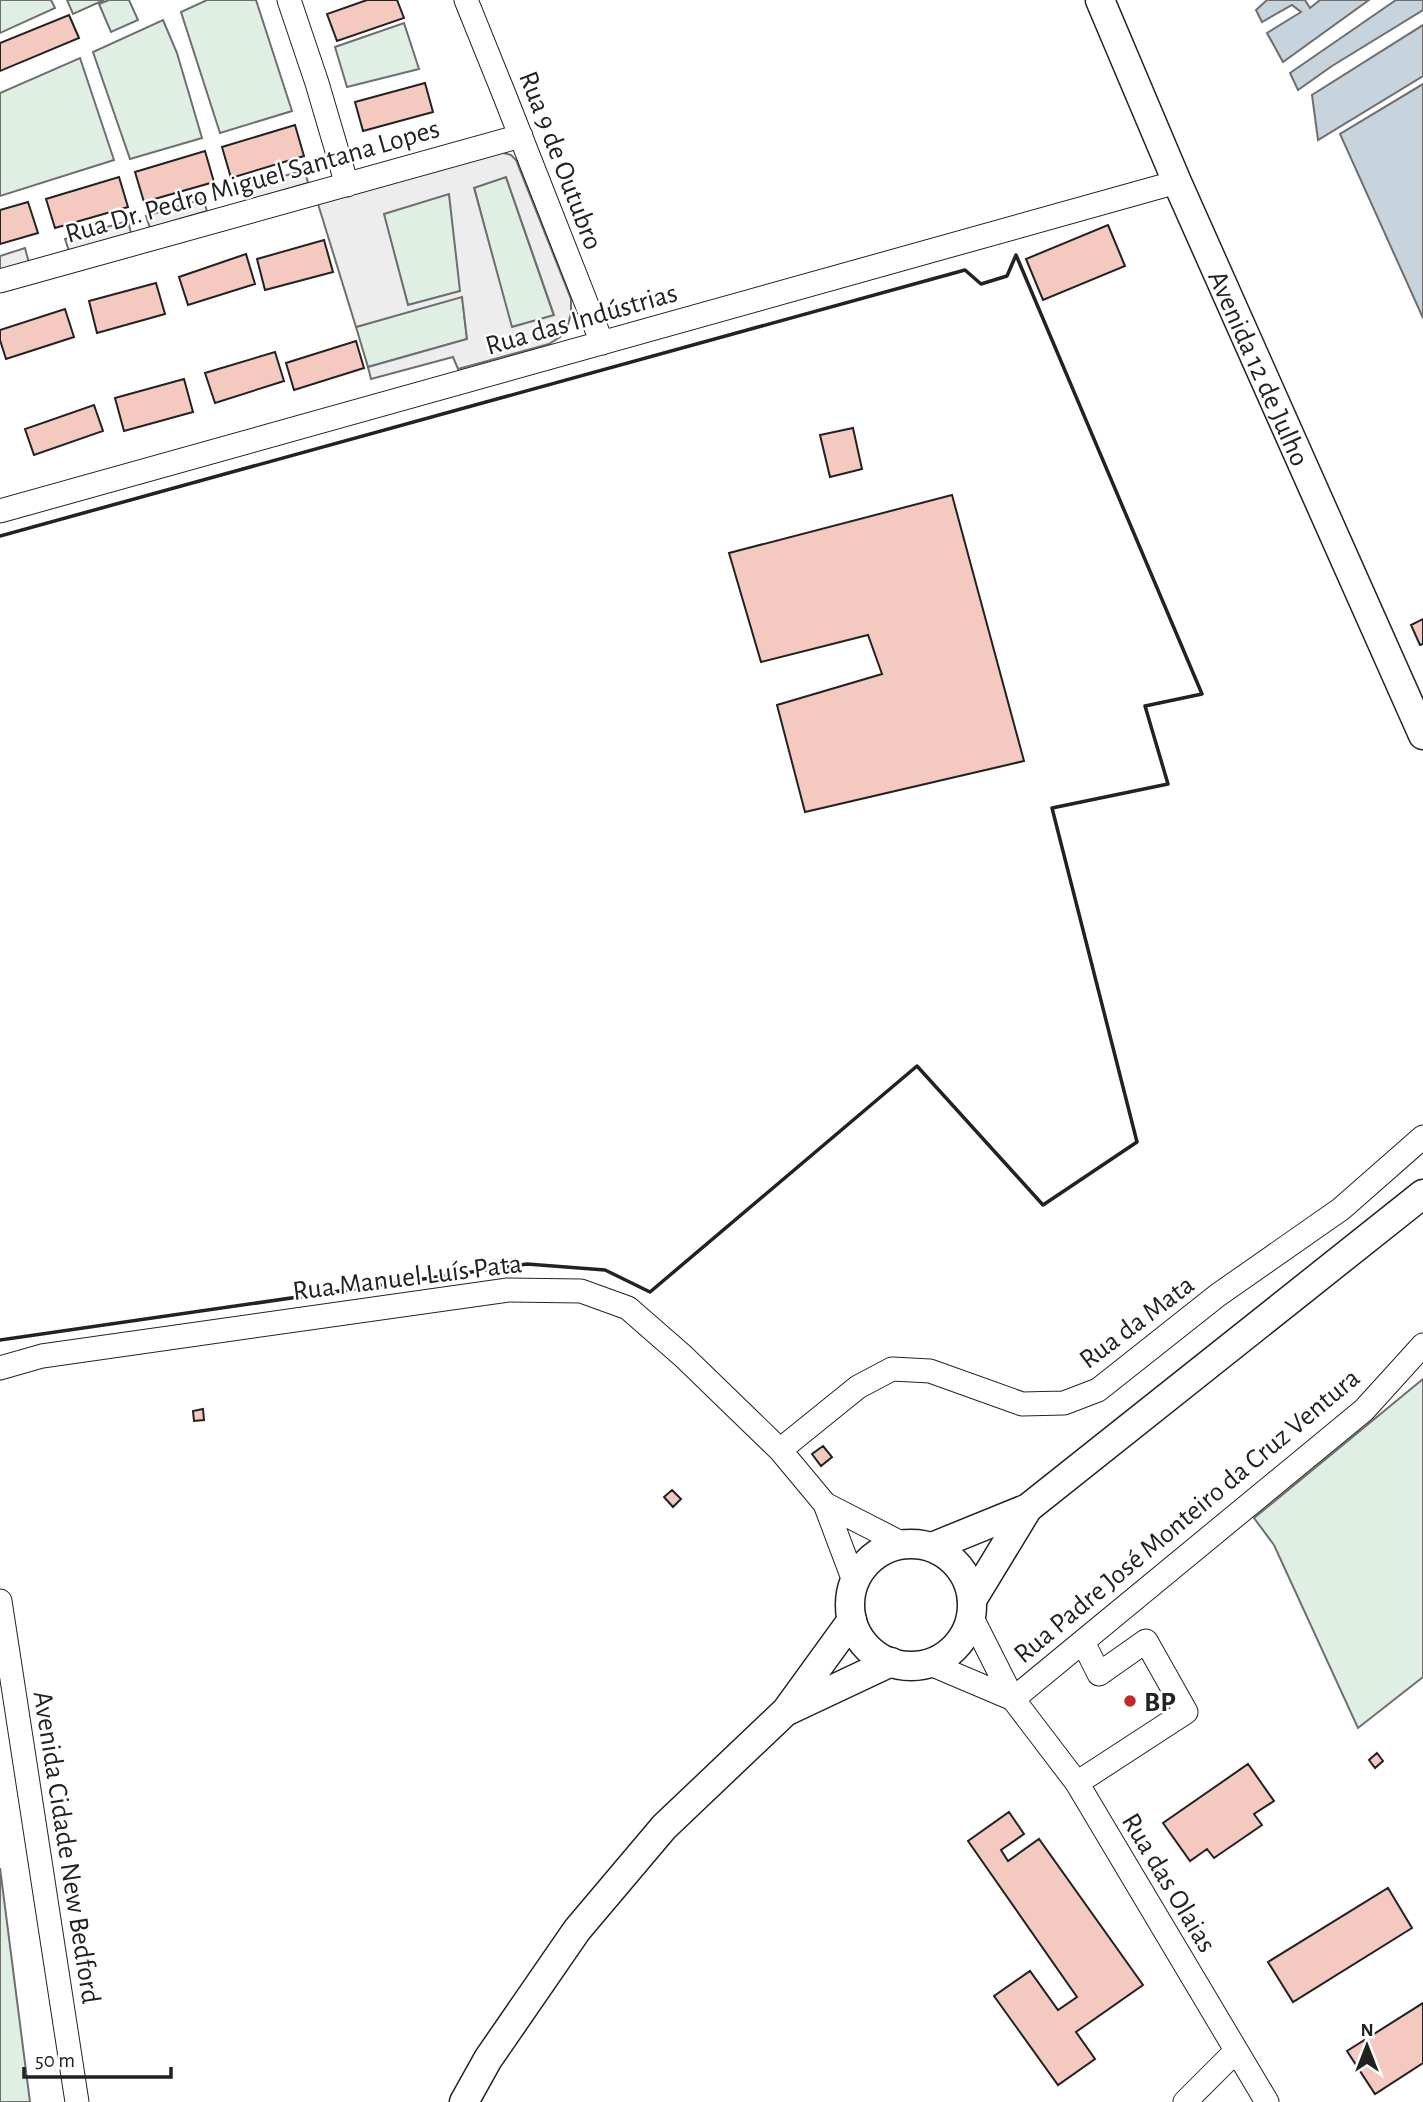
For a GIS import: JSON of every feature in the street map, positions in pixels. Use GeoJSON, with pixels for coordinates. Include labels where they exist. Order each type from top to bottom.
{"type":"FeatureCollection","features":[{"type":"Feature","properties":{"kind":"main road","name":"Avenida 12 de Julho"},"geometry":{"type":"LineString","coordinates":[[1100,0],[1177,182],[1423,735]]}},
{"type":"Feature","properties":{"kind":"main road"},"geometry":{"type":"LineString","coordinates":[[932,1547],[1028,1508],[1423,1194]]}},
{"type":"Feature","properties":{"kind":"main road"},"geometry":{"type":"LineString","coordinates":[[972,1608],[968,1583],[960,1568],[947,1555],[932,1547],[918,1544],[903,1544],[883,1550],[866,1563],[854,1581],[850,1600],[852,1620],[860,1638],[873,1653],[891,1662],[909,1666],[943,1657],[956,1646],[965,1632],[972,1608],[1028,1508]]}},
{"type":"Feature","properties":{"kind":"main road"},"geometry":{"type":"LineString","coordinates":[[464,2102],[488,2059],[577,1930],[664,1827],[786,1711],[852,1620]]}},
{"type":"Feature","properties":{"kind":"main road"},"geometry":{"type":"LineString","coordinates":[[786,1711],[891,1662]]}},
{"type":"Feature","properties":{"kind":"street"},"geometry":{"type":"LineString","coordinates":[[289,0],[347,184]]}},
{"type":"Feature","properties":{"kind":"street","name":"Rua 9 de Outubro"},"geometry":{"type":"LineString","coordinates":[[466,0],[601,343]]}},
{"type":"Feature","properties":{"kind":"street","name":"Rua Dr. Pedro Miguel Santana Lopes"},"geometry":{"type":"LineString","coordinates":[[0,281],[521,136]]}},
{"type":"Feature","properties":{"kind":"street","name":"Rua das Indústrias"},"geometry":{"type":"LineString","coordinates":[[0,512],[1177,182]]}},
{"type":"Feature","properties":{"kind":"street","name":"Rua da Mata"},"geometry":{"type":"LineString","coordinates":[[780,1450],[858,1387],[892,1369],[930,1371],[1022,1404],[1064,1404],[1098,1390],[1218,1295],[1341,1209],[1423,1137]]}},
{"type":"Feature","properties":{"kind":"street","name":"Rua Manuel Luís Pata"},"geometry":{"type":"LineString","coordinates":[[0,1368],[41,1356],[508,1290],[581,1291],[628,1308],[683,1356],[780,1450],[825,1504]]}},
{"type":"Feature","properties":{"kind":"street","name":"Rua Padre José Monteiro da Cruz Ventura"},"geometry":{"type":"LineString","coordinates":[[1013,1699],[1364,1410],[1423,1345]]}},
{"type":"Feature","properties":{"kind":"street"},"geometry":{"type":"LineString","coordinates":[[825,1504],[903,1544]]}},
{"type":"Feature","properties":{"kind":"street"},"geometry":{"type":"LineString","coordinates":[[825,1504],[854,1581]]}},
{"type":"Feature","properties":{"kind":"street","name":"Avenida Cidade New Bedford"},"geometry":{"type":"LineString","coordinates":[[0,1601],[77,2102]]}},
{"type":"Feature","properties":{"kind":"street","name":"Rua das Olaias"},"geometry":{"type":"LineString","coordinates":[[972,1608],[1013,1699],[1077,1783],[1267,2102]]}},
{"type":"Feature","properties":{"kind":"street"},"geometry":{"type":"LineString","coordinates":[[1077,1783],[1186,1712],[1146,1641],[1100,1674],[1083,1642]]}},
{"type":"Feature","properties":{"kind":"street"},"geometry":{"type":"LineString","coordinates":[[928,1663],[1013,1699]]}},
{"type":"Feature","properties":{"kind":"street"},"geometry":{"type":"LineString","coordinates":[[1185,2102],[1236,2051]]}},
{"type":"Feature","properties":{"kind":"green space"},"geometry":{"type":"Polygon","coordinates":[[[0,0],[51,0],[55,8],[0,33],[0,0]]]}},
{"type":"Feature","properties":{"kind":"green space"},"geometry":{"type":"Polygon","coordinates":[[[67,0],[104,0],[73,14],[67,0]]]}},
{"type":"Feature","properties":{"kind":"green space"},"geometry":{"type":"Polygon","coordinates":[[[109,0],[129,0],[138,20],[111,32],[99,4],[109,0]]]}},
{"type":"Feature","properties":{"kind":"green space"},"geometry":{"type":"Polygon","coordinates":[[[207,0],[256,0],[292,111],[220,133],[181,12],[207,0]]]}},
{"type":"Feature","properties":{"kind":"green space"},"geometry":{"type":"Polygon","coordinates":[[[163,20],[177,53],[202,138],[130,159],[93,52],[163,20]]]}},
{"type":"Feature","properties":{"kind":"green space"},"geometry":{"type":"Polygon","coordinates":[[[404,23],[419,69],[347,87],[335,47],[404,23]]]}},
{"type":"Feature","properties":{"kind":"green space"},"geometry":{"type":"Polygon","coordinates":[[[80,58],[114,160],[0,196],[0,93],[80,58]]]}},
{"type":"Feature","properties":{"kind":"green space"},"geometry":{"type":"Polygon","coordinates":[[[506,177],[554,316],[511,327],[474,187],[506,177]]]}},
{"type":"Feature","properties":{"kind":"green space"},"geometry":{"type":"Polygon","coordinates":[[[449,193],[461,291],[408,305],[383,213],[449,193]]]}},
{"type":"Feature","properties":{"kind":"green space"},"geometry":{"type":"Polygon","coordinates":[[[462,296],[467,339],[368,367],[356,327],[462,296]]]}},
{"type":"Feature","properties":{"kind":"green space"},"geometry":{"type":"Polygon","coordinates":[[[1423,1379],[1423,1677],[1358,1728],[1274,1545],[1254,1518],[1423,1379]]]}},
{"type":"Feature","properties":{"kind":"green space"},"geometry":{"type":"Polygon","coordinates":[[[0,1868],[30,2102],[0,2102],[0,1868]]]}},
{"type":"Feature","properties":{"kind":"shaded area"},"geometry":{"type":"Polygon","coordinates":[[[1267,0],[1305,0],[1310,8],[1320,0],[1369,0],[1283,62],[1267,33],[1301,12],[1292,5],[1262,22],[1256,10],[1267,0]]]}},
{"type":"Feature","properties":{"kind":"shaded area"},"geometry":{"type":"Polygon","coordinates":[[[1396,0],[1423,0],[1423,10],[1298,90],[1290,73],[1396,0]]]}},
{"type":"Feature","properties":{"kind":"shaded area"},"geometry":{"type":"Polygon","coordinates":[[[1423,25],[1423,76],[1318,140],[1312,95],[1423,25]]]}},
{"type":"Feature","properties":{"kind":"shaded area"},"geometry":{"type":"Polygon","coordinates":[[[1423,84],[1423,318],[1340,134],[1423,84]]]}},
{"type":"Feature","properties":{"kind":"shaded area"},"geometry":{"type":"Polygon","coordinates":[[[500,152],[511,155],[516,160],[571,299],[568,325],[560,337],[549,344],[458,369],[453,357],[371,379],[368,367],[467,339],[462,297],[356,327],[318,204],[500,152]],[[506,177],[474,188],[512,327],[554,315],[506,177]],[[449,194],[384,214],[408,305],[460,291],[449,194]]]}},
{"type":"Feature","properties":{"kind":"shaded area"},"geometry":{"type":"Polygon","coordinates":[[[305,170],[308,183],[246,201],[242,188],[305,170]]]}},
{"type":"Feature","properties":{"kind":"shaded area"},"geometry":{"type":"Polygon","coordinates":[[[203,199],[207,211],[150,228],[146,216],[203,199]]]}},
{"type":"Feature","properties":{"kind":"shaded area"},"geometry":{"type":"Polygon","coordinates":[[[128,221],[131,233],[69,251],[65,239],[128,221]]]}},
{"type":"Feature","properties":{"kind":"shaded area"},"geometry":{"type":"Polygon","coordinates":[[[25,248],[29,263],[0,271],[0,256],[25,248]]]}},
{"type":"Feature","properties":{"kind":"building"},"geometry":{"type":"Polygon","coordinates":[[[367,0],[397,0],[404,18],[337,41],[327,14],[367,0]]]}},
{"type":"Feature","properties":{"kind":"building"},"geometry":{"type":"Polygon","coordinates":[[[69,15],[79,38],[0,71],[0,43],[69,15]]]}},
{"type":"Feature","properties":{"kind":"building"},"geometry":{"type":"Polygon","coordinates":[[[425,83],[433,112],[363,131],[355,102],[425,83]]]}},
{"type":"Feature","properties":{"kind":"building"},"geometry":{"type":"Polygon","coordinates":[[[295,125],[304,156],[231,178],[222,147],[295,125]]]}},
{"type":"Feature","properties":{"kind":"building"},"geometry":{"type":"Polygon","coordinates":[[[205,151],[214,182],[144,202],[135,172],[205,151]]]}},
{"type":"Feature","properties":{"kind":"building"},"geometry":{"type":"Polygon","coordinates":[[[119,177],[128,207],[55,228],[46,199],[119,177]]]}},
{"type":"Feature","properties":{"kind":"building"},"geometry":{"type":"Polygon","coordinates":[[[28,202],[38,233],[0,244],[0,210],[28,202]]]}},
{"type":"Feature","properties":{"kind":"building"},"geometry":{"type":"Polygon","coordinates":[[[1108,225],[1125,266],[1043,300],[1026,259],[1108,225]]]}},
{"type":"Feature","properties":{"kind":"building"},"geometry":{"type":"Polygon","coordinates":[[[324,240],[333,272],[265,290],[257,259],[324,240]]]}},
{"type":"Feature","properties":{"kind":"building"},"geometry":{"type":"Polygon","coordinates":[[[246,254],[255,284],[188,305],[179,277],[246,254]]]}},
{"type":"Feature","properties":{"kind":"building"},"geometry":{"type":"Polygon","coordinates":[[[156,283],[165,314],[97,333],[89,301],[156,283]]]}},
{"type":"Feature","properties":{"kind":"building"},"geometry":{"type":"Polygon","coordinates":[[[65,309],[74,337],[6,359],[0,330],[65,309]]]}},
{"type":"Feature","properties":{"kind":"building"},"geometry":{"type":"Polygon","coordinates":[[[356,341],[364,368],[294,390],[286,363],[356,341]]]}},
{"type":"Feature","properties":{"kind":"building"},"geometry":{"type":"Polygon","coordinates":[[[275,352],[284,381],[215,403],[205,373],[275,352]]]}},
{"type":"Feature","properties":{"kind":"building"},"geometry":{"type":"Polygon","coordinates":[[[184,379],[193,412],[124,431],[115,398],[184,379]]]}},
{"type":"Feature","properties":{"kind":"building"},"geometry":{"type":"Polygon","coordinates":[[[94,405],[103,431],[34,455],[25,429],[94,405]]]}},
{"type":"Feature","properties":{"kind":"building"},"geometry":{"type":"Polygon","coordinates":[[[853,428],[862,469],[830,477],[820,435],[853,428]]]}},
{"type":"Feature","properties":{"kind":"building"},"geometry":{"type":"Polygon","coordinates":[[[952,495],[1024,761],[805,812],[777,705],[882,674],[868,635],[761,662],[729,553],[952,495]]]}},
{"type":"Feature","properties":{"kind":"building"},"geometry":{"type":"Polygon","coordinates":[[[1423,619],[1423,644],[1420,645],[1411,625],[1423,619]]]}},
{"type":"Feature","properties":{"kind":"building"},"geometry":{"type":"Polygon","coordinates":[[[203,1409],[204,1420],[194,1421],[193,1411],[203,1409]]]}},
{"type":"Feature","properties":{"kind":"building"},"geometry":{"type":"Polygon","coordinates":[[[823,1446],[832,1457],[821,1466],[812,1454],[823,1446]]]}},
{"type":"Feature","properties":{"kind":"building"},"geometry":{"type":"Polygon","coordinates":[[[672,1490],[681,1499],[673,1507],[664,1497],[672,1490]]]}},
{"type":"Feature","properties":{"kind":"building"},"geometry":{"type":"Polygon","coordinates":[[[1377,1753],[1383,1761],[1375,1768],[1369,1760],[1377,1753]]]}},
{"type":"Feature","properties":{"kind":"building"},"geometry":{"type":"Polygon","coordinates":[[[1248,1764],[1274,1801],[1254,1814],[1262,1825],[1214,1858],[1207,1849],[1190,1861],[1163,1823],[1248,1764]]]}},
{"type":"Feature","properties":{"kind":"building"},"geometry":{"type":"Polygon","coordinates":[[[1009,1812],[1024,1834],[1001,1850],[1008,1861],[1039,1839],[1143,1985],[1076,2032],[1095,2059],[1058,2085],[994,1996],[1030,1971],[1058,2010],[1077,1997],[968,1841],[1009,1812]]]}},
{"type":"Feature","properties":{"kind":"building"},"geometry":{"type":"Polygon","coordinates":[[[1388,1888],[1412,1928],[1293,2002],[1268,1962],[1388,1888]]]}},
{"type":"Feature","properties":{"kind":"building"},"geometry":{"type":"Polygon","coordinates":[[[1423,2003],[1423,2063],[1375,2094],[1347,2051],[1423,2003]]]}},
{"type":"Feature","properties":{"kind":"wall"},"geometry":{"type":"LineString","coordinates":[[0,536],[965,270],[981,284],[1007,276],[1016,255],[1202,694],[1145,706],[1168,784],[1052,808],[1137,1142],[1043,1205],[917,1066],[650,1292],[605,1270],[527,1264],[0,1340]]}},
{"type":"Feature","properties":{"kind":"place","name":"BP"},"geometry":{"type":"Point","coordinates":[1130,1701]}}]}
